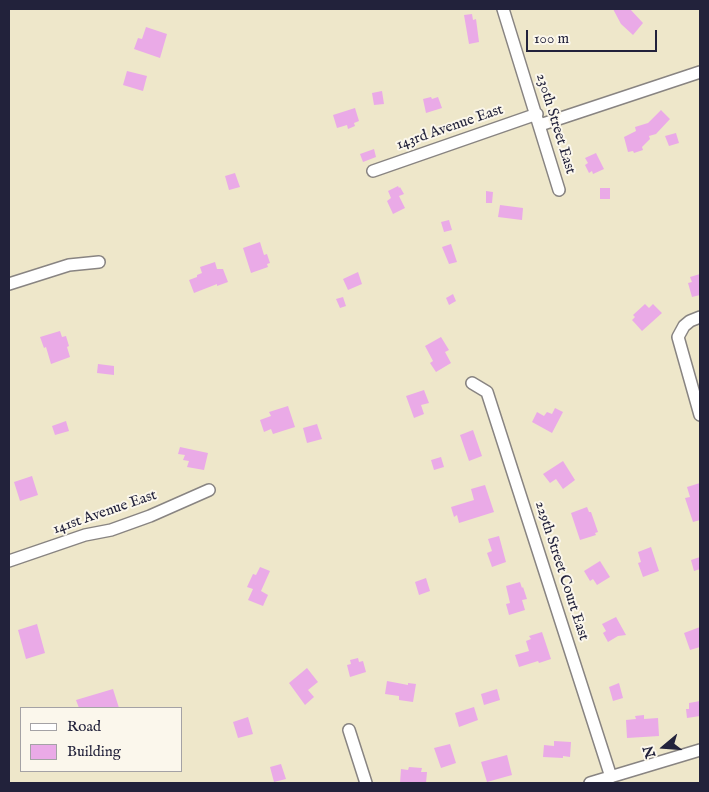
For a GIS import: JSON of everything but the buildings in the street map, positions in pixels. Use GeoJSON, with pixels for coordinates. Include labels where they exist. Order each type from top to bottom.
{"type":"FeatureCollection","features":[{"type":"Feature","properties":{"kind":"street","name":"230th Street East"},"geometry":{"type":"LineString","coordinates":[[503,9],[559,190]]}},
{"type":"Feature","properties":{"kind":"street","name":"143rd Avenue East"},"geometry":{"type":"LineString","coordinates":[[373,171],[700,72]]}},
{"type":"Feature","properties":{"kind":"street"},"geometry":{"type":"LineString","coordinates":[[9,284],[69,265],[99,262]]}},
{"type":"Feature","properties":{"kind":"street"},"geometry":{"type":"LineString","coordinates":[[700,317],[684,326],[679,332],[678,342],[700,415]]}},
{"type":"Feature","properties":{"kind":"street","name":"229th Street Court East"},"geometry":{"type":"LineString","coordinates":[[472,383],[487,392],[611,777]]}},
{"type":"Feature","properties":{"kind":"street","name":"141st Avenue East"},"geometry":{"type":"LineString","coordinates":[[9,561],[85,535],[111,530],[150,516],[209,490]]}},
{"type":"Feature","properties":{"kind":"street"},"geometry":{"type":"LineString","coordinates":[[349,730],[366,783]]}},
{"type":"Feature","properties":{"kind":"street"},"geometry":{"type":"LineString","coordinates":[[590,783],[700,750]]}}]}
